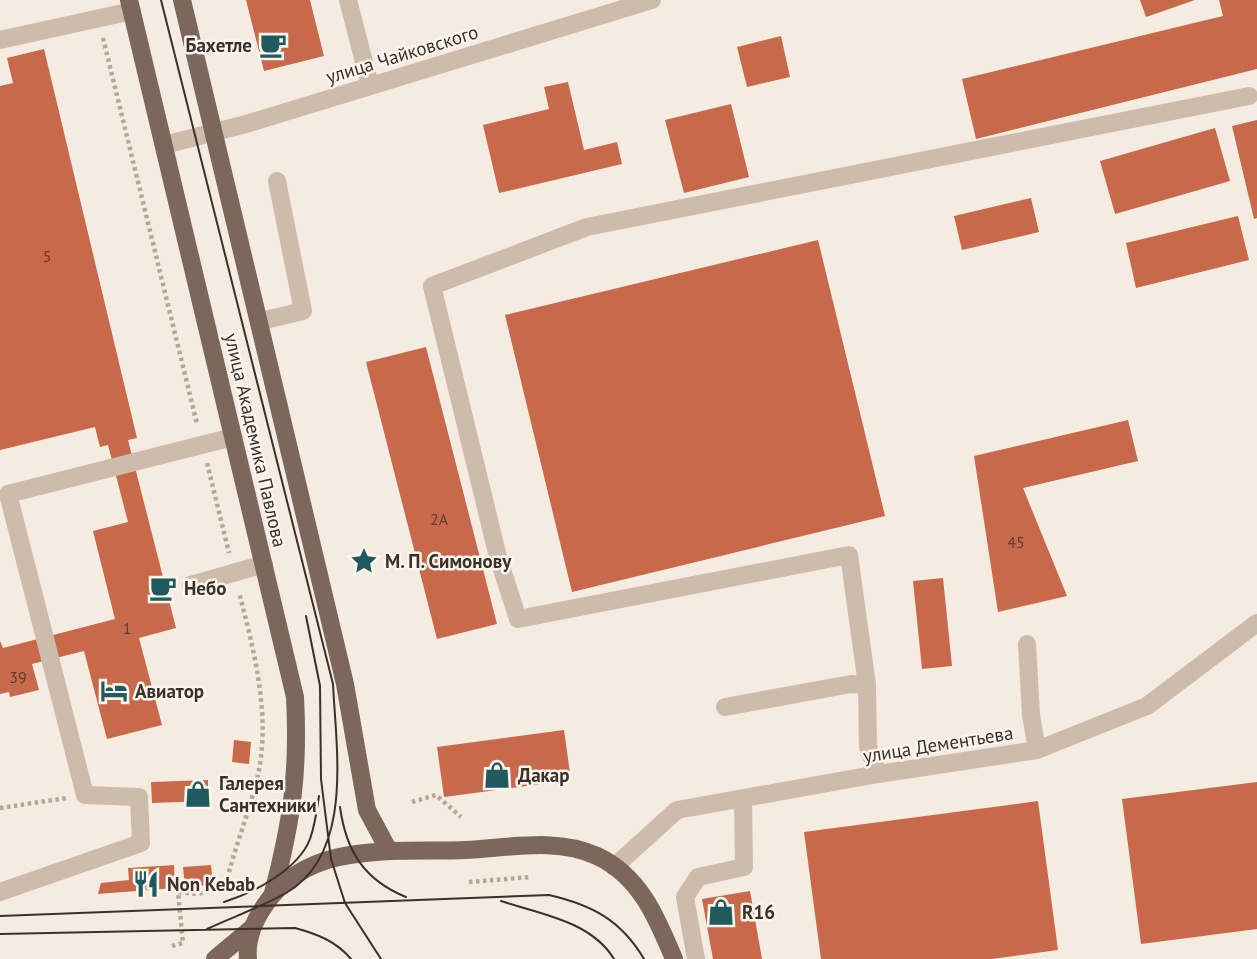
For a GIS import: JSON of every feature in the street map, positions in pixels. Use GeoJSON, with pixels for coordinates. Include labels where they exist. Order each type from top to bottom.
{"type":"FeatureCollection","features":[{"type":"Feature","properties":{"kind":"main road","name":"улица Академика Павлова"},"geometry":{"type":"LineString","coordinates":[[182,0],[261,321],[345,684],[367,810],[389,851]]}},
{"type":"Feature","properties":{"kind":"main road","name":"улица Академика Павлова"},"geometry":{"type":"LineString","coordinates":[[131,6],[295,697],[298,757],[290,827],[274,893]]}},
{"type":"Feature","properties":{"kind":"main road"},"geometry":{"type":"LineString","coordinates":[[215,959],[252,928],[274,893],[289,878],[314,864],[354,854],[389,851],[555,845],[596,855],[629,877],[655,913],[674,959]]}},
{"type":"Feature","properties":{"kind":"main road"},"geometry":{"type":"LineString","coordinates":[[248,959],[252,928]]}},
{"type":"Feature","properties":{"kind":"street"},"geometry":{"type":"LineString","coordinates":[[348,0],[370,85]]}},
{"type":"Feature","properties":{"kind":"street","name":"улица Чайковского"},"geometry":{"type":"LineString","coordinates":[[164,145],[370,85],[621,5],[652,0]]}},
{"type":"Feature","properties":{"kind":"street"},"geometry":{"type":"LineString","coordinates":[[0,40],[99,19],[131,6]]}},
{"type":"Feature","properties":{"kind":"street"},"geometry":{"type":"LineString","coordinates":[[878,774],[868,747],[867,685],[849,555],[518,619],[498,557],[432,286],[587,227],[1249,96]]}},
{"type":"Feature","properties":{"kind":"street"},"geometry":{"type":"LineString","coordinates":[[261,321],[303,311],[277,181]]}},
{"type":"Feature","properties":{"kind":"street"},"geometry":{"type":"LineString","coordinates":[[0,892],[141,843],[139,797],[85,795],[4,495],[233,437]]}},
{"type":"Feature","properties":{"kind":"street"},"geometry":{"type":"LineString","coordinates":[[191,585],[264,564]]}},
{"type":"Feature","properties":{"kind":"street","name":"улица Дементьева"},"geometry":{"type":"LineString","coordinates":[[614,867],[677,810],[878,774],[1037,750],[1147,706],[1257,623]]}},
{"type":"Feature","properties":{"kind":"street"},"geometry":{"type":"LineString","coordinates":[[1027,644],[1031,715],[1037,750]]}},
{"type":"Feature","properties":{"kind":"street"},"geometry":{"type":"LineString","coordinates":[[725,707],[851,684],[867,685]]}},
{"type":"Feature","properties":{"kind":"street"},"geometry":{"type":"LineString","coordinates":[[696,959],[685,897],[698,877],[744,867],[743,798]]}},
{"type":"Feature","properties":{"kind":"path"},"geometry":{"type":"LineString","coordinates":[[99,19],[257,668],[262,720],[258,776],[225,887],[197,894],[178,892],[183,943],[172,946]]}},
{"type":"Feature","properties":{"kind":"path"},"geometry":{"type":"LineString","coordinates":[[0,808],[85,795]]}},
{"type":"Feature","properties":{"kind":"path"},"geometry":{"type":"LineString","coordinates":[[412,802],[436,795],[461,817]]}},
{"type":"Feature","properties":{"kind":"path"},"geometry":{"type":"LineString","coordinates":[[469,882],[530,877]]}},
{"type":"Feature","properties":{"kind":"building"},"geometry":{"type":"Polygon","coordinates":[[[246,0],[310,0],[324,56],[264,71],[246,0]]]}},
{"type":"Feature","properties":{"kind":"building"},"geometry":{"type":"Polygon","coordinates":[[[1140,0],[1195,0],[1146,17],[1140,0]]]}},
{"type":"Feature","properties":{"kind":"building"},"geometry":{"type":"Polygon","coordinates":[[[1219,0],[1257,0],[1257,69],[976,139],[962,79],[1223,16],[1219,0]]]}},
{"type":"Feature","properties":{"kind":"building"},"geometry":{"type":"Polygon","coordinates":[[[781,36],[790,77],[747,87],[737,47],[781,36]]]}},
{"type":"Feature","properties":{"kind":"building"},"geometry":{"type":"Polygon","coordinates":[[[44,49],[137,438],[128,440],[176,628],[139,638],[162,725],[107,739],[84,651],[32,664],[39,690],[10,697],[9,692],[0,694],[0,641],[3,648],[115,619],[93,531],[128,522],[108,445],[100,447],[95,427],[0,450],[0,86],[13,83],[7,58],[44,49]]]}},
{"type":"Feature","properties":{"kind":"building"},"geometry":{"type":"Polygon","coordinates":[[[568,82],[584,150],[617,142],[622,164],[499,193],[483,125],[549,109],[544,87],[568,82]]]}},
{"type":"Feature","properties":{"kind":"building"},"geometry":{"type":"Polygon","coordinates":[[[731,104],[749,177],[684,193],[665,120],[731,104]]]}},
{"type":"Feature","properties":{"kind":"building"},"geometry":{"type":"Polygon","coordinates":[[[1257,120],[1257,218],[1254,219],[1232,126],[1257,120]]]}},
{"type":"Feature","properties":{"kind":"building"},"geometry":{"type":"Polygon","coordinates":[[[1215,128],[1230,181],[1115,214],[1100,161],[1215,128]]]}},
{"type":"Feature","properties":{"kind":"building"},"geometry":{"type":"Polygon","coordinates":[[[1031,198],[1039,232],[962,250],[954,216],[1031,198]]]}},
{"type":"Feature","properties":{"kind":"building"},"geometry":{"type":"Polygon","coordinates":[[[1238,216],[1249,260],[1136,288],[1126,243],[1238,216]]]}},
{"type":"Feature","properties":{"kind":"building"},"geometry":{"type":"Polygon","coordinates":[[[818,240],[885,516],[572,592],[505,315],[818,240]]]}},
{"type":"Feature","properties":{"kind":"building"},"geometry":{"type":"Polygon","coordinates":[[[426,347],[497,624],[437,639],[366,362],[426,347]]]}},
{"type":"Feature","properties":{"kind":"building"},"geometry":{"type":"Polygon","coordinates":[[[1128,420],[1138,461],[1023,488],[1067,596],[998,612],[974,456],[1128,420]]]}},
{"type":"Feature","properties":{"kind":"building"},"geometry":{"type":"Polygon","coordinates":[[[943,578],[952,666],[922,669],[913,581],[943,578]]]}},
{"type":"Feature","properties":{"kind":"building"},"geometry":{"type":"Polygon","coordinates":[[[564,730],[571,780],[444,797],[437,747],[564,730]]]}},
{"type":"Feature","properties":{"kind":"building"},"geometry":{"type":"Polygon","coordinates":[[[234,740],[251,742],[249,764],[232,762],[234,740]]]}},
{"type":"Feature","properties":{"kind":"building"},"geometry":{"type":"Polygon","coordinates":[[[208,780],[208,801],[152,803],[151,782],[208,780]]]}},
{"type":"Feature","properties":{"kind":"building"},"geometry":{"type":"Polygon","coordinates":[[[1257,782],[1257,929],[1141,944],[1122,799],[1257,782]]]}},
{"type":"Feature","properties":{"kind":"building"},"geometry":{"type":"Polygon","coordinates":[[[1038,801],[1058,950],[992,959],[821,959],[804,832],[1038,801]]]}},
{"type":"Feature","properties":{"kind":"building"},"geometry":{"type":"Polygon","coordinates":[[[174,865],[175,888],[98,894],[101,883],[129,880],[128,868],[174,865]]]}},
{"type":"Feature","properties":{"kind":"building"},"geometry":{"type":"Polygon","coordinates":[[[211,865],[213,885],[185,887],[183,867],[211,865]]]}},
{"type":"Feature","properties":{"kind":"building"},"geometry":{"type":"Polygon","coordinates":[[[750,891],[762,959],[713,959],[702,899],[750,891]]]}},
{"type":"Feature","properties":{"kind":"tram line"},"geometry":{"type":"LineString","coordinates":[[161,0],[333,684],[336,739],[336,798],[332,827],[322,853],[308,875],[286,893],[207,929]]}},
{"type":"Feature","properties":{"kind":"tram line"},"geometry":{"type":"LineString","coordinates":[[306,616],[320,686],[321,779],[331,859],[345,903],[381,959]]}},
{"type":"Feature","properties":{"kind":"tram line"},"geometry":{"type":"LineString","coordinates":[[224,902],[261,886],[296,861],[310,839],[319,796]]}},
{"type":"Feature","properties":{"kind":"tram line"},"geometry":{"type":"LineString","coordinates":[[340,807],[352,850],[368,873],[406,897]]}},
{"type":"Feature","properties":{"kind":"tram line"},"geometry":{"type":"LineString","coordinates":[[0,916],[549,895],[579,904],[604,916],[626,934],[644,959]]}},
{"type":"Feature","properties":{"kind":"tram line"},"geometry":{"type":"LineString","coordinates":[[501,901],[578,927],[604,946],[614,959]]}},
{"type":"Feature","properties":{"kind":"tram line"},"geometry":{"type":"LineString","coordinates":[[0,934],[295,928],[326,939],[351,959]]}},
{"type":"Feature","properties":{"kind":"place","name":"Бахетле"},"geometry":{"type":"Point","coordinates":[273,45]}},
{"type":"Feature","properties":{"kind":"place","name":"М. П. Симонову"},"geometry":{"type":"Point","coordinates":[364,561]}},
{"type":"Feature","properties":{"kind":"place","name":"Небо"},"geometry":{"type":"Point","coordinates":[163,588]}},
{"type":"Feature","properties":{"kind":"place","name":"Авиатор"},"geometry":{"type":"Point","coordinates":[114,691]}},
{"type":"Feature","properties":{"kind":"place","name":"Дакар"},"geometry":{"type":"Point","coordinates":[497,775]}},
{"type":"Feature","properties":{"kind":"place","name":"Галерея Сантехники"},"geometry":{"type":"Point","coordinates":[198,794]}},
{"type":"Feature","properties":{"kind":"place","name":"Non Kebab"},"geometry":{"type":"Point","coordinates":[146,884]}},
{"type":"Feature","properties":{"kind":"place","name":"R16"},"geometry":{"type":"Point","coordinates":[721,912]}}]}
